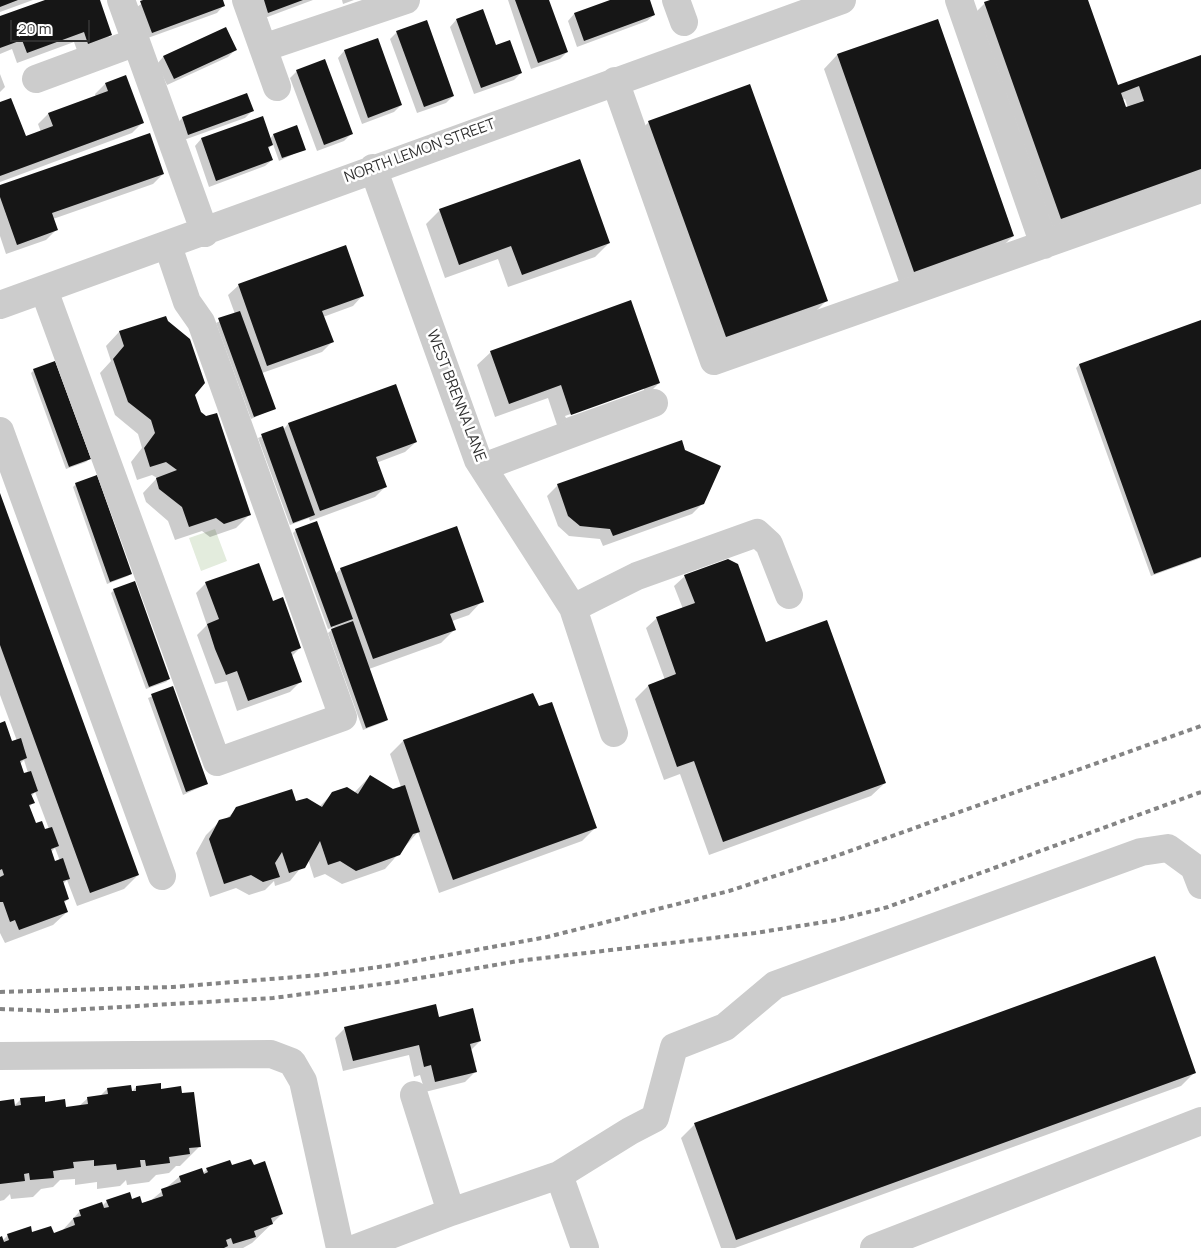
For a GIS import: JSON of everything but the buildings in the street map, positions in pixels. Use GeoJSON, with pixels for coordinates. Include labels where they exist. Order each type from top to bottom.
{"type":"FeatureCollection","features":[{"type":"Feature","properties":{"kind":"street"},"geometry":{"type":"LineString","coordinates":[[121,0],[205,233]]}},
{"type":"Feature","properties":{"kind":"street"},"geometry":{"type":"LineString","coordinates":[[246,0],[276,87]]}},
{"type":"Feature","properties":{"kind":"street"},"geometry":{"type":"LineString","coordinates":[[263,48],[406,0]]}},
{"type":"Feature","properties":{"kind":"street","name":"NORTH LEMON STREET"},"geometry":{"type":"LineString","coordinates":[[0,305],[205,233],[373,168],[842,0]]}},
{"type":"Feature","properties":{"kind":"street"},"geometry":{"type":"LineString","coordinates":[[959,0],[1044,245]]}},
{"type":"Feature","properties":{"kind":"street"},"geometry":{"type":"LineString","coordinates":[[36,80],[136,42]]}},
{"type":"Feature","properties":{"kind":"street"},"geometry":{"type":"LineString","coordinates":[[615,81],[714,361],[1201,189]]}},
{"type":"Feature","properties":{"kind":"street","name":"WEST BRENNA LANE"},"geometry":{"type":"LineString","coordinates":[[373,168],[483,467],[573,608],[614,733]]}},
{"type":"Feature","properties":{"kind":"street"},"geometry":{"type":"LineString","coordinates":[[44,290],[217,762],[343,717],[201,322],[187,302],[168,246]]}},
{"type":"Feature","properties":{"kind":"street"},"geometry":{"type":"LineString","coordinates":[[483,467],[654,403]]}},
{"type":"Feature","properties":{"kind":"street"},"geometry":{"type":"LineString","coordinates":[[0,431],[162,876]]}},
{"type":"Feature","properties":{"kind":"street"},"geometry":{"type":"LineString","coordinates":[[573,608],[637,576],[757,533],[769,544],[789,595]]}},
{"type":"Feature","properties":{"kind":"street"},"geometry":{"type":"LineString","coordinates":[[356,1248],[451,1212],[559,1175],[630,1130],[655,1118],[674,1047],[725,1027],[775,986],[1141,852],[1168,848],[1194,867],[1201,885]]}},
{"type":"Feature","properties":{"kind":"street"},"geometry":{"type":"LineString","coordinates":[[0,1056],[271,1054],[292,1062],[303,1081],[340,1248]]}},
{"type":"Feature","properties":{"kind":"street"},"geometry":{"type":"LineString","coordinates":[[414,1095],[451,1212]]}},
{"type":"Feature","properties":{"kind":"street"},"geometry":{"type":"LineString","coordinates":[[874,1248],[1201,1121]]}},
{"type":"Feature","properties":{"kind":"street"},"geometry":{"type":"LineString","coordinates":[[559,1175],[586,1248]]}},
{"type":"Feature","properties":{"kind":"green space"},"geometry":{"type":"Polygon","coordinates":[[[215,529],[227,561],[201,571],[189,538],[215,529]]]}},
{"type":"Feature","properties":{"kind":"railway"},"geometry":{"type":"LineString","coordinates":[[0,992],[173,987],[320,975],[393,965],[547,937],[729,891],[836,856],[1201,726]]}},
{"type":"Feature","properties":{"kind":"railway"},"geometry":{"type":"LineString","coordinates":[[0,1009],[53,1011],[273,998],[397,982],[518,961],[755,933],[837,920],[888,907],[1201,792]]}}]}
